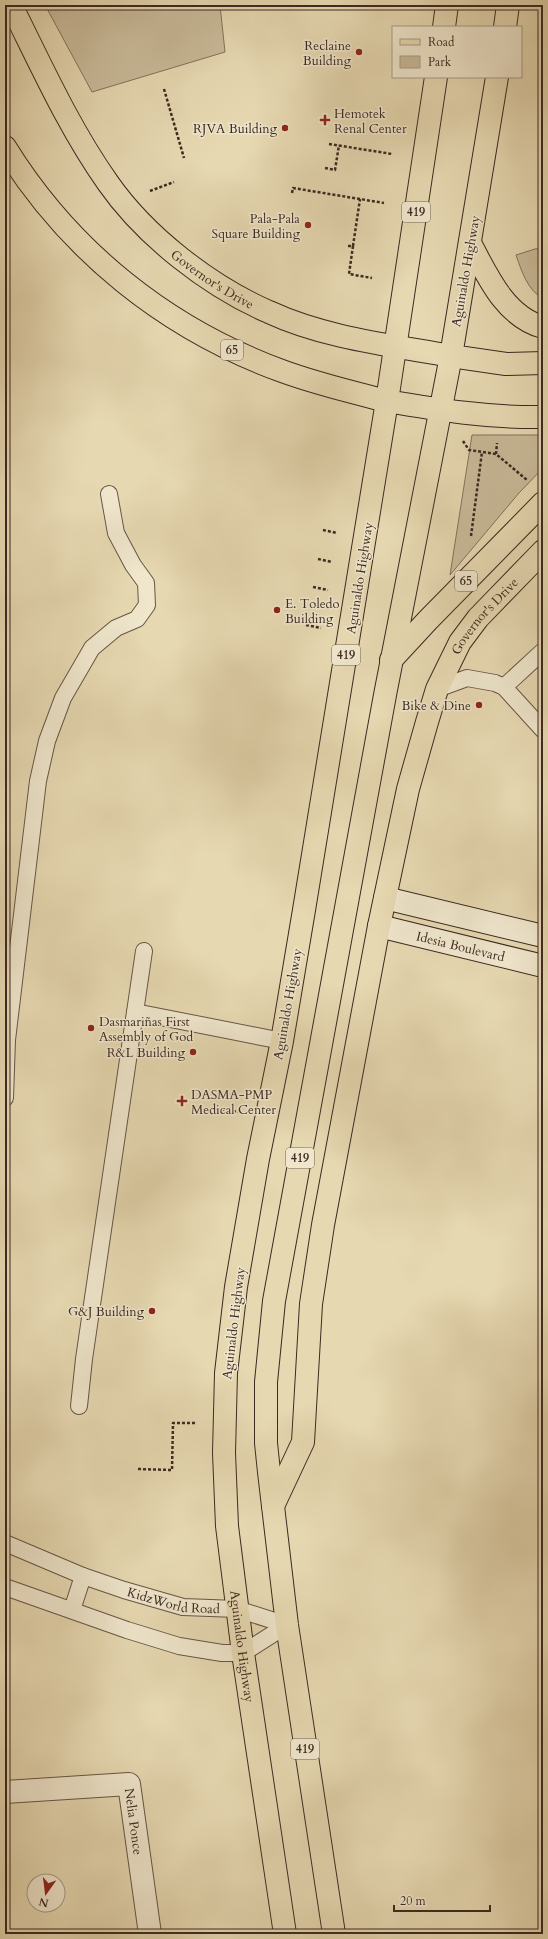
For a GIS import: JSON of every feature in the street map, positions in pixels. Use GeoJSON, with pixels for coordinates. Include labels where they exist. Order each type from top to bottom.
{"type":"FeatureCollection","features":[{"type":"Feature","properties":{"kind":"main road","name":"Governor's Drive"},"geometry":{"type":"LineString","coordinates":[[11,5],[77,134],[91,158],[122,200],[151,232],[216,283],[270,313],[317,329],[395,346],[451,356],[506,364],[543,363]]}},
{"type":"Feature","properties":{"kind":"main road"},"geometry":{"type":"LineString","coordinates":[[444,26],[447,5]]}},
{"type":"Feature","properties":{"kind":"main road"},"geometry":{"type":"LineString","coordinates":[[505,26],[508,5]]}},
{"type":"Feature","properties":{"kind":"main road","name":"Aguinaldo Highway"},"geometry":{"type":"LineString","coordinates":[[285,1934],[243,1653],[227,1526],[224,1424],[226,1373],[242,1249],[258,1159],[282,1041],[388,401],[436,78]]}},
{"type":"Feature","properties":{"kind":"main road","name":"Aguinaldo Highway"},"geometry":{"type":"LineString","coordinates":[[334,1934],[287,1625],[266,1443],[266,1374],[274,1301],[391,660],[451,356],[497,78]]}},
{"type":"Feature","properties":{"kind":"main road","name":"65"},"geometry":{"type":"LineString","coordinates":[[5,147],[34,189],[81,243],[118,278],[150,303],[215,342],[249,358],[308,380],[388,401],[440,410],[499,417],[543,418]]}},
{"type":"Feature","properties":{"kind":"main road"},"geometry":{"type":"LineString","coordinates":[[470,243],[493,284],[508,305],[518,315],[543,327]]}},
{"type":"Feature","properties":{"kind":"main road","name":"65"},"geometry":{"type":"LineString","coordinates":[[391,660],[543,503]]}},
{"type":"Feature","properties":{"kind":"main road","name":"Governor's Drive"},"geometry":{"type":"LineString","coordinates":[[437,689],[452,656],[468,630],[543,551]]}},
{"type":"Feature","properties":{"kind":"main road","name":"419"},"geometry":{"type":"LineString","coordinates":[[273,1506],[303,1442],[309,1332],[316,1271],[379,926],[408,789],[437,689]]}},
{"type":"Feature","properties":{"kind":"street"},"geometry":{"type":"LineString","coordinates":[[385,898],[543,936]]}},
{"type":"Feature","properties":{"kind":"street","name":"Idesia Boulevard"},"geometry":{"type":"LineString","coordinates":[[379,926],[543,966]]}},
{"type":"Feature","properties":{"kind":"street","name":"Nelia Ponce"},"geometry":{"type":"LineString","coordinates":[[5,1792],[129,1784],[150,1934]]}},
{"type":"Feature","properties":{"kind":"lane"},"geometry":{"type":"LineString","coordinates":[[5,1098],[7,1040],[38,781],[47,741],[63,698],[92,648],[116,628],[137,619],[147,605],[146,582],[133,565],[116,533],[109,494]]}},
{"type":"Feature","properties":{"kind":"lane"},"geometry":{"type":"LineString","coordinates":[[504,687],[543,651]]}},
{"type":"Feature","properties":{"kind":"lane"},"geometry":{"type":"LineString","coordinates":[[437,689],[467,678],[481,679],[504,687],[543,730]]}},
{"type":"Feature","properties":{"kind":"lane"},"geometry":{"type":"LineString","coordinates":[[79,1406],[84,1359],[144,951]]}},
{"type":"Feature","properties":{"kind":"lane"},"geometry":{"type":"LineString","coordinates":[[134,1012],[282,1041]]}},
{"type":"Feature","properties":{"kind":"lane","name":"KidzWorld Road"},"geometry":{"type":"LineString","coordinates":[[5,1543],[83,1576],[124,1590],[183,1606],[237,1609],[287,1625]]}},
{"type":"Feature","properties":{"kind":"lane"},"geometry":{"type":"LineString","coordinates":[[72,1610],[83,1576]]}},
{"type":"Feature","properties":{"kind":"lane"},"geometry":{"type":"LineString","coordinates":[[5,1587],[127,1630],[179,1646],[222,1653],[243,1653],[287,1625]]}},
{"type":"Feature","properties":{"kind":"path"},"geometry":{"type":"LineString","coordinates":[[538,35],[543,34]]}},
{"type":"Feature","properties":{"kind":"path"},"geometry":{"type":"LineString","coordinates":[[164,89],[184,158]]}},
{"type":"Feature","properties":{"kind":"path"},"geometry":{"type":"LineString","coordinates":[[329,144],[392,154]]}},
{"type":"Feature","properties":{"kind":"path"},"geometry":{"type":"LineString","coordinates":[[325,168],[335,170],[339,145]]}},
{"type":"Feature","properties":{"kind":"path"},"geometry":{"type":"LineString","coordinates":[[145,193],[174,182]]}},
{"type":"Feature","properties":{"kind":"path"},"geometry":{"type":"LineString","coordinates":[[292,193],[293,188],[384,203]]}},
{"type":"Feature","properties":{"kind":"path"},"geometry":{"type":"LineString","coordinates":[[360,199],[349,274],[372,278]]}},
{"type":"Feature","properties":{"kind":"path"},"geometry":{"type":"LineString","coordinates":[[348,246],[353,246]]}},
{"type":"Feature","properties":{"kind":"path"},"geometry":{"type":"LineString","coordinates":[[469,450],[496,454],[524,477]]}},
{"type":"Feature","properties":{"kind":"path"},"geometry":{"type":"LineString","coordinates":[[470,539],[482,452]]}},
{"type":"Feature","properties":{"kind":"path"},"geometry":{"type":"LineString","coordinates":[[323,530],[338,533]]}},
{"type":"Feature","properties":{"kind":"path"},"geometry":{"type":"LineString","coordinates":[[218,1108],[246,1113]]}},
{"type":"Feature","properties":{"kind":"path"},"geometry":{"type":"LineString","coordinates":[[138,1469],[172,1470],[172,1423],[204,1423]]}},
{"type":"Feature","properties":{"kind":"green space"},"geometry":{"type":"Polygon","coordinates":[[[45,5],[220,5],[225,52],[92,92],[45,5]]]}},
{"type":"Feature","properties":{"kind":"green space"},"geometry":{"type":"Polygon","coordinates":[[[543,248],[543,299],[537,295],[529,285],[516,255],[543,248]]]}},
{"type":"Feature","properties":{"kind":"green space"},"geometry":{"type":"Polygon","coordinates":[[[472,435],[543,435],[543,468],[519,493],[450,575],[472,435]]]}},
{"type":"Feature","properties":{"kind":"place","name":"Reclaine Building"},"geometry":{"type":"Point","coordinates":[359,52]}},
{"type":"Feature","properties":{"kind":"place","name":"Hemotek Renal Center"},"geometry":{"type":"Point","coordinates":[325,120]}},
{"type":"Feature","properties":{"kind":"place","name":"RJVA Building"},"geometry":{"type":"Point","coordinates":[285,128]}},
{"type":"Feature","properties":{"kind":"place","name":"Pala-Pala Square Building"},"geometry":{"type":"Point","coordinates":[308,225]}},
{"type":"Feature","properties":{"kind":"place","name":"E. Toledo Building"},"geometry":{"type":"Point","coordinates":[277,610]}},
{"type":"Feature","properties":{"kind":"place","name":"Bike & Dine"},"geometry":{"type":"Point","coordinates":[479,705]}},
{"type":"Feature","properties":{"kind":"place","name":"Dasmariñas First Assembly of God"},"geometry":{"type":"Point","coordinates":[91,1028]}},
{"type":"Feature","properties":{"kind":"place","name":"R&L Building"},"geometry":{"type":"Point","coordinates":[193,1052]}},
{"type":"Feature","properties":{"kind":"place","name":"DASMA-PMP Medical Center"},"geometry":{"type":"Point","coordinates":[182,1101]}},
{"type":"Feature","properties":{"kind":"place","name":"G&J Building"},"geometry":{"type":"Point","coordinates":[152,1311]}}]}
